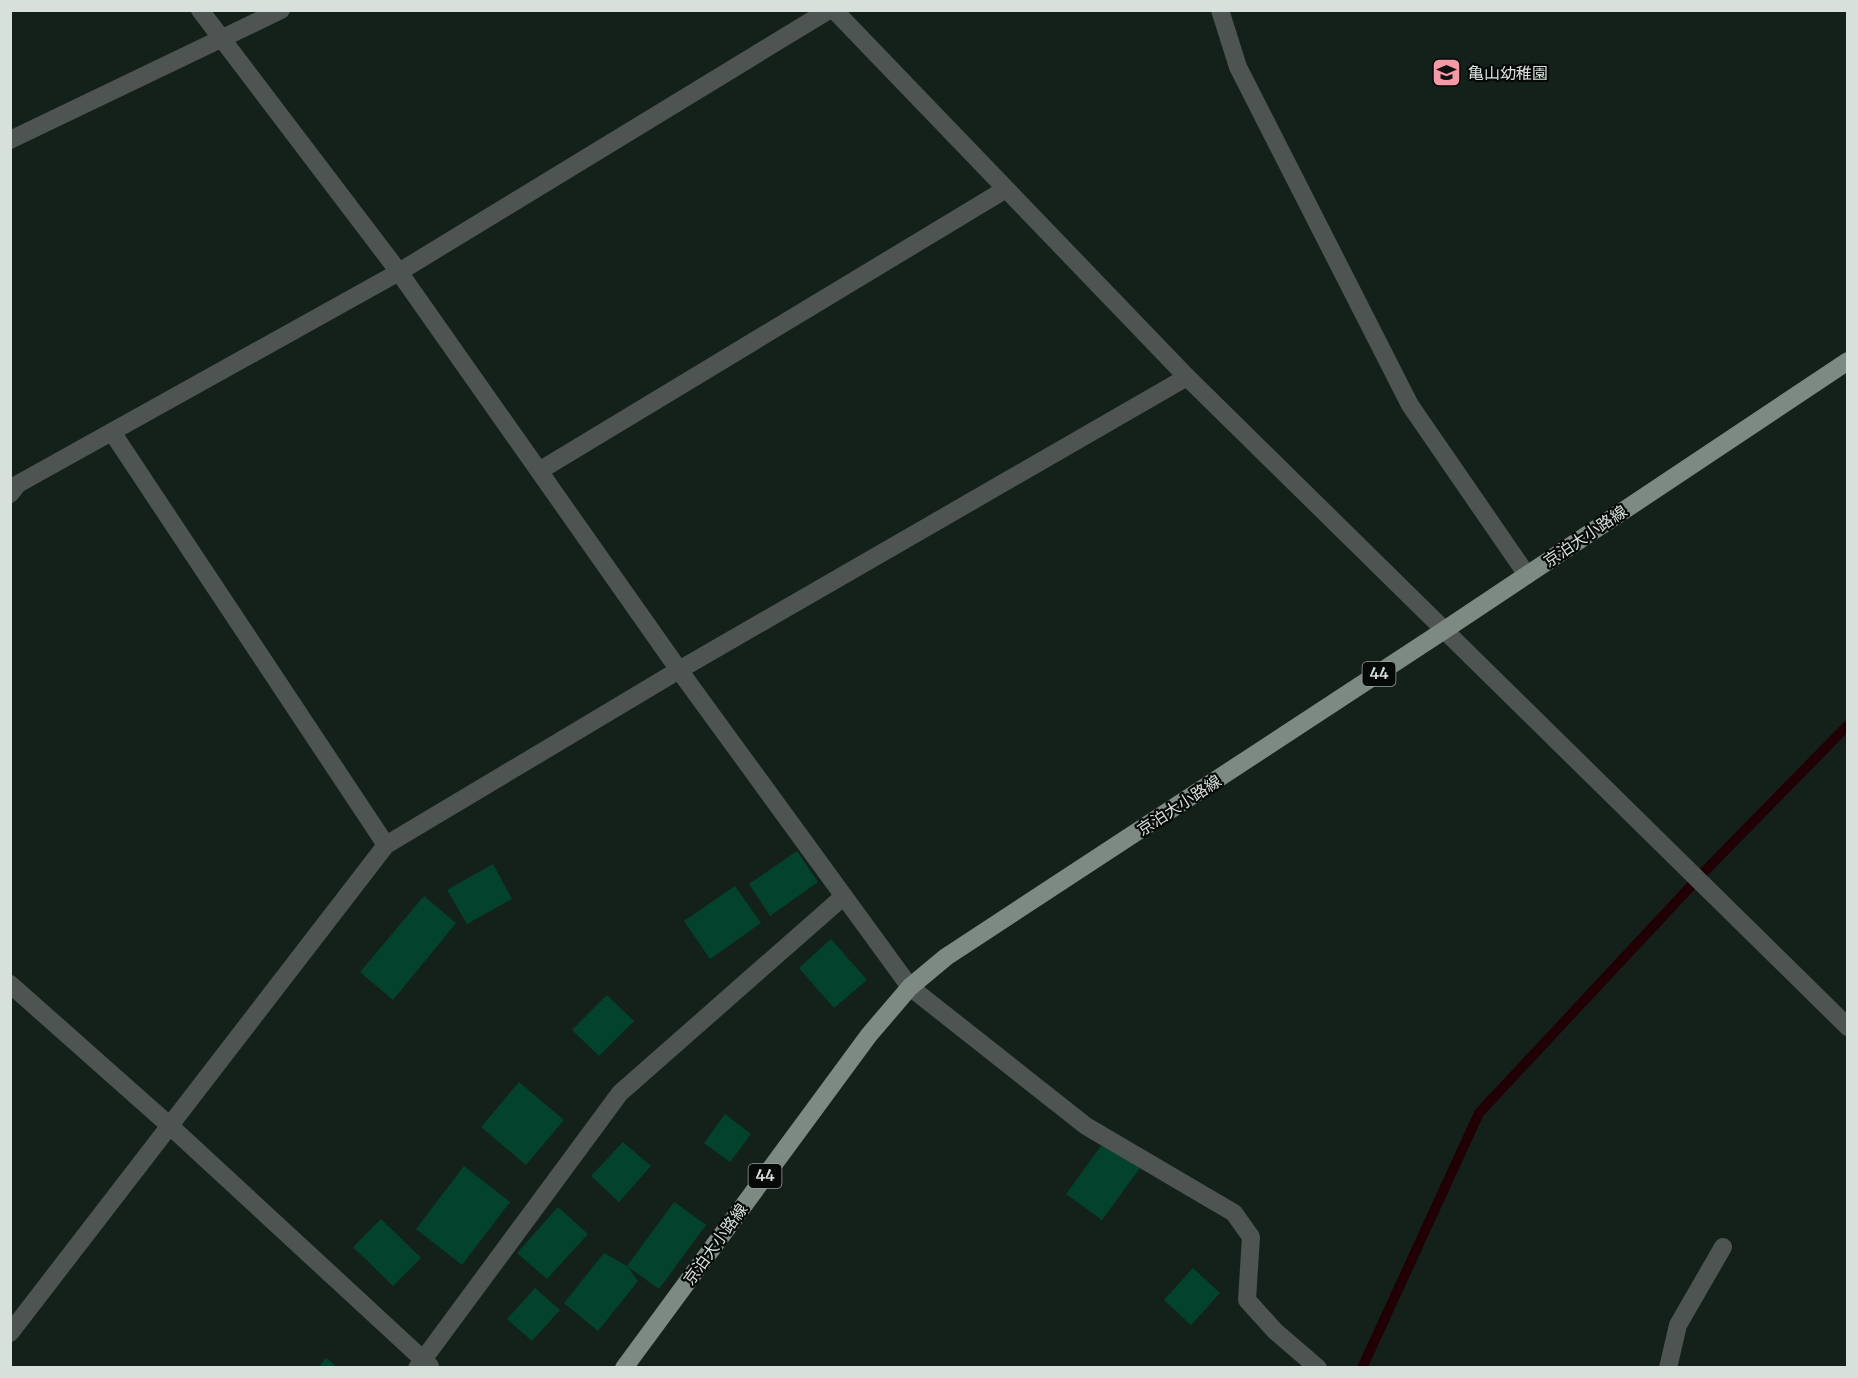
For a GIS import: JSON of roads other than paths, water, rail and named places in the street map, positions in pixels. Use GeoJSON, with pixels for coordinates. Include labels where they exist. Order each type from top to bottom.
{"type":"FeatureCollection","features":[{"type":"Feature","properties":{"kind":"main road","name":"京泊大小路線"},"geometry":{"type":"LineString","coordinates":[[624,1368],[869,1035],[910,987],[946,957],[1446,629],[1848,361]]}},
{"type":"Feature","properties":{"kind":"street"},"geometry":{"type":"LineString","coordinates":[[200,10],[399,272],[679,670],[910,987],[1086,1126],[1234,1213],[1251,1237],[1247,1300],[1275,1331],[1318,1368]]}},
{"type":"Feature","properties":{"kind":"street"},"geometry":{"type":"LineString","coordinates":[[10,140],[281,10]]}},
{"type":"Feature","properties":{"kind":"street"},"geometry":{"type":"LineString","coordinates":[[10,494],[18,484],[399,272],[829,10]]}},
{"type":"Feature","properties":{"kind":"street"},"geometry":{"type":"LineString","coordinates":[[834,10],[1187,377],[1446,629],[1848,1027]]}},
{"type":"Feature","properties":{"kind":"street"},"geometry":{"type":"LineString","coordinates":[[1220,10],[1238,67],[1410,405],[1527,574]]}},
{"type":"Feature","properties":{"kind":"street"},"geometry":{"type":"LineString","coordinates":[[539,471],[1006,189]]}},
{"type":"Feature","properties":{"kind":"street"},"geometry":{"type":"LineString","coordinates":[[10,1332],[386,845],[679,670],[1187,377]]}},
{"type":"Feature","properties":{"kind":"street"},"geometry":{"type":"LineString","coordinates":[[112,432],[386,845]]}},
{"type":"Feature","properties":{"kind":"street"},"geometry":{"type":"LineString","coordinates":[[10,984],[169,1125],[424,1365],[620,1093],[844,896]]}},
{"type":"Feature","properties":{"kind":"street"},"geometry":{"type":"LineString","coordinates":[[1668,1368],[1678,1325],[1723,1247]]}},
{"type":"Feature","properties":{"kind":"waterway"},"geometry":{"type":"LineString","coordinates":[[1362,1368],[1479,1113],[1704,872],[1848,725]]}},
{"type":"Feature","properties":{"kind":"place","name":"亀山幼稚園"},"geometry":{"type":"Point","coordinates":[1447,73]}}]}
